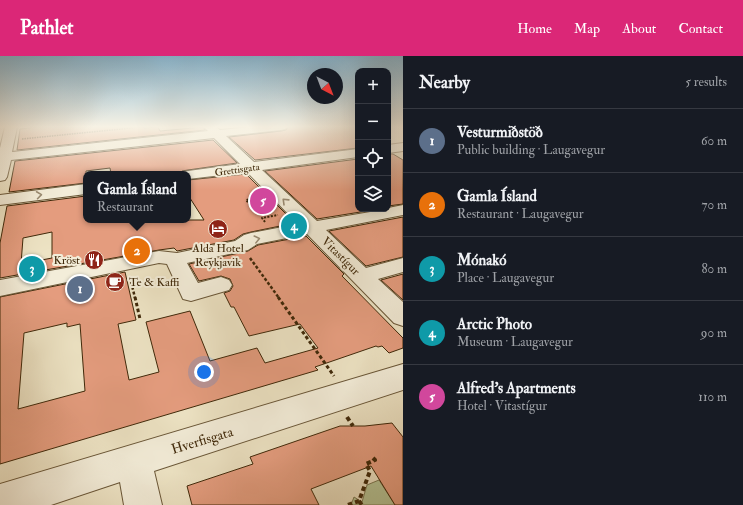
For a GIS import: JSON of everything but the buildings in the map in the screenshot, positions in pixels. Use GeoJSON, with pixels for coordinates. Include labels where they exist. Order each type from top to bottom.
{"type":"FeatureCollection","features":[{"type":"Feature","properties":{"kind":"street"},"geometry":{"type":"LineString","coordinates":[[0,177],[2,157],[73,148]]}},
{"type":"Feature","properties":{"kind":"street","name":"Vitastígur"},"geometry":{"type":"LineString","coordinates":[[231,148],[403,317]]}},
{"type":"Feature","properties":{"kind":"street","name":"Grettisgata"},"geometry":{"type":"LineString","coordinates":[[191,175],[355,153]]}},
{"type":"Feature","properties":{"kind":"street"},"geometry":{"type":"LineString","coordinates":[[0,200],[83,189]]}},
{"type":"Feature","properties":{"kind":"street"},"geometry":{"type":"LineString","coordinates":[[0,288],[159,257],[175,259],[241,246],[251,240],[403,210]]}},
{"type":"Feature","properties":{"kind":"street"},"geometry":{"type":"LineString","coordinates":[[361,276],[402,255]]}},
{"type":"Feature","properties":{"kind":"street"},"geometry":{"type":"LineString","coordinates":[[175,259],[191,293],[221,285]]}},
{"type":"Feature","properties":{"kind":"street","name":"Hverfisgata"},"geometry":{"type":"LineString","coordinates":[[0,503],[403,377]]}},
{"type":"Feature","properties":{"kind":"street"},"geometry":{"type":"LineString","coordinates":[[134,461],[143,505]]}},
{"type":"Feature","properties":{"kind":"path"},"geometry":{"type":"LineString","coordinates":[[248,199],[278,194]]}},
{"type":"Feature","properties":{"kind":"path"},"geometry":{"type":"LineString","coordinates":[[248,199],[256,205]]}},
{"type":"Feature","properties":{"kind":"path"},"geometry":{"type":"LineString","coordinates":[[248,199],[246,200],[255,210]]}},
{"type":"Feature","properties":{"kind":"path"},"geometry":{"type":"LineString","coordinates":[[254,265],[335,379]]}},
{"type":"Feature","properties":{"kind":"path"},"geometry":{"type":"LineString","coordinates":[[130,274],[140,319]]}},
{"type":"Feature","properties":{"kind":"path"},"geometry":{"type":"LineString","coordinates":[[347,417],[353,426]]}},
{"type":"Feature","properties":{"kind":"path"},"geometry":{"type":"LineString","coordinates":[[348,505],[359,500],[370,471],[366,464],[375,460],[374,458]]}},
{"type":"Feature","properties":{"kind":"path"},"geometry":{"type":"LineString","coordinates":[[359,500],[362,505]]}},
{"type":"Feature","properties":{"kind":"green space"},"geometry":{"type":"Polygon","coordinates":[[[379,480],[395,505],[351,505],[354,497],[362,502],[367,485],[379,480]]]}},
{"type":"Feature","properties":{"kind":"place","name":"Alfred's Apartments"},"geometry":{"type":"Point","coordinates":[263,201]}},
{"type":"Feature","properties":{"kind":"place","name":"Arctic Photo"},"geometry":{"type":"Point","coordinates":[294,226]}},
{"type":"Feature","properties":{"kind":"place","name":"Alda Hotel Reykjavik"},"geometry":{"type":"Point","coordinates":[218,229]}},
{"type":"Feature","properties":{"kind":"place","name":"Gamla Ísland"},"geometry":{"type":"Point","coordinates":[137,251]}},
{"type":"Feature","properties":{"kind":"place","name":"Kröst"},"geometry":{"type":"Point","coordinates":[94,260]}},
{"type":"Feature","properties":{"kind":"place","name":"Mónakó"},"geometry":{"type":"Point","coordinates":[32,269]}},
{"type":"Feature","properties":{"kind":"place","name":"Te & Kaffi"},"geometry":{"type":"Point","coordinates":[115,282]}},
{"type":"Feature","properties":{"kind":"place","name":"Vesturmiðstöð"},"geometry":{"type":"Point","coordinates":[80,289]}}]}
